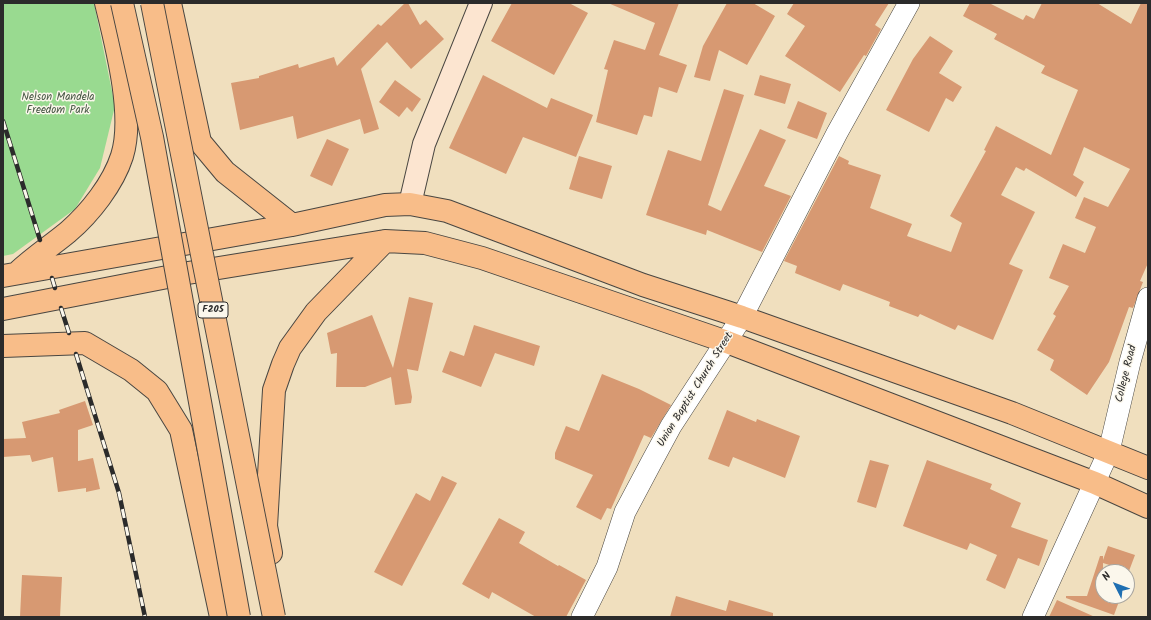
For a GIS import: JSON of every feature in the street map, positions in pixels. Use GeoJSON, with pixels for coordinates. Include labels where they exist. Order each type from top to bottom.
{"type":"FeatureCollection","features":[{"type":"Feature","properties":{"kind":"main road"},"geometry":{"type":"LineString","coordinates":[[11,274],[68,231],[94,204],[111,180],[122,156],[126,132],[125,103],[118,51],[106,3]]}},
{"type":"Feature","properties":{"kind":"main road","name":"F205"},"geometry":{"type":"LineString","coordinates":[[122,3],[152,136],[239,617]]}},
{"type":"Feature","properties":{"kind":"main road","name":"F205"},"geometry":{"type":"LineString","coordinates":[[152,3],[274,617]]}},
{"type":"Feature","properties":{"kind":"main road"},"geometry":{"type":"LineString","coordinates":[[170,3],[200,142],[225,172],[292,224]]}},
{"type":"Feature","properties":{"kind":"main road"},"geometry":{"type":"LineString","coordinates":[[11,274],[292,224],[385,205],[410,204],[447,212],[643,285],[742,317],[1012,413],[1148,468]]}},
{"type":"Feature","properties":{"kind":"main road"},"geometry":{"type":"LineString","coordinates":[[3,309],[188,273],[385,241],[424,243],[482,258],[726,342],[1096,483],[1148,507]]}},
{"type":"Feature","properties":{"kind":"main road"},"geometry":{"type":"LineString","coordinates":[[282,617],[266,526],[274,390],[290,348],[316,312],[385,241]]}},
{"type":"Feature","properties":{"kind":"main road"},"geometry":{"type":"LineString","coordinates":[[3,346],[85,344],[131,370],[157,391],[181,430],[221,617]]}},
{"type":"Feature","properties":{"kind":"street"},"geometry":{"type":"LineString","coordinates":[[410,204],[424,144],[481,3]]}},
{"type":"Feature","properties":{"kind":"street","name":"Union Baptist Church Street"},"geometry":{"type":"LineString","coordinates":[[582,617],[607,567],[626,512],[651,463],[671,426],[742,317],[836,133],[909,3]]}},
{"type":"Feature","properties":{"kind":"street","name":"College Road"},"geometry":{"type":"LineString","coordinates":[[1033,617],[1096,483],[1109,451],[1130,362],[1148,298]]}},
{"type":"Feature","properties":{"kind":"green space","name":"Nelson Mandela Freedom Park"},"geometry":{"type":"Polygon","coordinates":[[[3,3],[94,3],[115,106],[100,168],[75,209],[13,254],[3,256],[3,3]]]}},
{"type":"Feature","properties":{"kind":"building"},"geometry":{"type":"Polygon","coordinates":[[[405,3],[408,3],[420,25],[426,20],[444,39],[411,69],[387,42],[361,69],[379,129],[364,134],[360,119],[297,139],[293,116],[240,130],[231,83],[259,78],[259,76],[298,64],[299,68],[334,57],[337,66],[378,24],[381,26],[405,3]]]}},
{"type":"Feature","properties":{"kind":"building"},"geometry":{"type":"Polygon","coordinates":[[[512,3],[569,3],[588,13],[554,75],[491,41],[512,3]]]}},
{"type":"Feature","properties":{"kind":"building"},"geometry":{"type":"Polygon","coordinates":[[[608,3],[679,3],[659,55],[687,65],[677,93],[659,87],[652,117],[644,115],[637,135],[596,122],[608,70],[604,69],[614,40],[645,50],[655,23],[608,3]]]}},
{"type":"Feature","properties":{"kind":"building"},"geometry":{"type":"Polygon","coordinates":[[[727,3],[753,3],[775,16],[747,65],[719,50],[710,81],[694,77],[703,46],[727,3]]]}},
{"type":"Feature","properties":{"kind":"building"},"geometry":{"type":"Polygon","coordinates":[[[794,3],[889,3],[875,25],[881,29],[866,56],[864,55],[840,92],[785,56],[805,26],[787,14],[794,3]]]}},
{"type":"Feature","properties":{"kind":"building"},"geometry":{"type":"Polygon","coordinates":[[[970,3],[989,3],[1023,20],[1026,15],[1034,19],[1042,3],[1097,3],[1131,24],[1141,3],[1148,3],[1148,263],[1140,281],[1143,282],[1133,308],[1129,307],[1109,362],[1087,395],[1050,370],[1054,360],[1037,350],[1056,316],[1053,314],[1069,286],[1049,278],[1063,244],[1085,253],[1096,227],[1075,218],[1084,197],[1108,207],[1130,169],[1084,147],[1073,175],[1084,182],[1076,197],[1026,168],[1024,171],[1016,167],[1001,195],[1035,212],[1009,264],[1023,270],[993,340],[958,325],[955,330],[920,314],[918,317],[889,306],[890,302],[843,284],[840,291],[795,273],[797,266],[784,261],[839,156],[849,161],[848,164],[881,175],[870,208],[912,224],[907,236],[951,252],[962,223],[950,216],[986,151],[984,150],[996,126],[1051,155],[1078,90],[1041,73],[1045,66],[994,39],[997,34],[963,16],[970,3]]]}},
{"type":"Feature","properties":{"kind":"building"},"geometry":{"type":"Polygon","coordinates":[[[930,36],[953,51],[939,73],[962,87],[953,102],[946,98],[929,132],[886,110],[913,59],[930,36]]]}},
{"type":"Feature","properties":{"kind":"building"},"geometry":{"type":"Polygon","coordinates":[[[483,75],[547,108],[551,98],[593,115],[576,157],[523,137],[506,174],[449,148],[483,75]]]}},
{"type":"Feature","properties":{"kind":"building"},"geometry":{"type":"Polygon","coordinates":[[[760,75],[791,84],[785,104],[754,95],[760,75]]]}},
{"type":"Feature","properties":{"kind":"building"},"geometry":{"type":"Polygon","coordinates":[[[395,80],[421,99],[412,112],[407,107],[399,117],[379,102],[395,80]]]}},
{"type":"Feature","properties":{"kind":"building"},"geometry":{"type":"Polygon","coordinates":[[[724,89],[744,95],[708,205],[721,211],[760,129],[786,140],[764,186],[791,196],[762,252],[707,230],[706,235],[646,215],[668,150],[701,161],[724,89]]]}},
{"type":"Feature","properties":{"kind":"building"},"geometry":{"type":"Polygon","coordinates":[[[798,101],[827,113],[817,139],[787,128],[798,101]]]}},
{"type":"Feature","properties":{"kind":"building"},"geometry":{"type":"Polygon","coordinates":[[[327,139],[349,149],[332,186],[310,176],[327,139]]]}},
{"type":"Feature","properties":{"kind":"building"},"geometry":{"type":"Polygon","coordinates":[[[579,156],[612,166],[602,199],[569,189],[579,156]]]}},
{"type":"Feature","properties":{"kind":"building"},"geometry":{"type":"Polygon","coordinates":[[[409,297],[433,303],[418,371],[407,369],[412,397],[411,403],[395,405],[391,377],[365,387],[336,387],[337,353],[331,354],[327,333],[372,315],[393,368],[409,297]]]}},
{"type":"Feature","properties":{"kind":"building"},"geometry":{"type":"Polygon","coordinates":[[[474,325],[540,346],[534,366],[495,353],[481,387],[442,372],[450,351],[464,356],[474,325]]]}},
{"type":"Feature","properties":{"kind":"building"},"geometry":{"type":"Polygon","coordinates":[[[602,374],[639,389],[671,405],[651,438],[644,435],[611,509],[607,508],[601,520],[576,507],[593,475],[555,459],[555,453],[566,426],[579,431],[602,374]]]}},
{"type":"Feature","properties":{"kind":"building"},"geometry":{"type":"Polygon","coordinates":[[[85,401],[93,425],[78,430],[78,461],[93,458],[100,489],[86,492],[86,488],[58,492],[53,457],[32,462],[30,455],[3,457],[3,439],[26,438],[22,422],[60,413],[59,410],[85,401]]]}},
{"type":"Feature","properties":{"kind":"building"},"geometry":{"type":"Polygon","coordinates":[[[727,410],[756,422],[757,419],[800,436],[785,478],[733,457],[729,467],[708,459],[727,410]]]}},
{"type":"Feature","properties":{"kind":"building"},"geometry":{"type":"Polygon","coordinates":[[[870,460],[889,465],[876,508],[857,502],[870,460]]]}},
{"type":"Feature","properties":{"kind":"building"},"geometry":{"type":"Polygon","coordinates":[[[927,460],[992,484],[990,489],[1021,503],[1011,527],[1048,540],[1039,566],[1018,558],[1005,589],[986,580],[997,555],[970,543],[967,550],[903,526],[927,460]]]}},
{"type":"Feature","properties":{"kind":"building"},"geometry":{"type":"Polygon","coordinates":[[[442,476],[457,483],[402,586],[374,572],[416,493],[430,501],[442,476]]]}},
{"type":"Feature","properties":{"kind":"building"},"geometry":{"type":"Polygon","coordinates":[[[499,518],[525,532],[519,543],[558,566],[559,565],[586,580],[566,617],[536,617],[492,592],[489,599],[462,584],[499,518]]]}},
{"type":"Feature","properties":{"kind":"building"},"geometry":{"type":"Polygon","coordinates":[[[1108,546],[1135,555],[1132,564],[1097,564],[1100,556],[1103,556],[1103,560],[1108,546]]]}},
{"type":"Feature","properties":{"kind":"building"},"geometry":{"type":"Polygon","coordinates":[[[1095,571],[1095,604],[1118,604],[1114,615],[1066,598],[1066,596],[1087,596],[1095,571]]]}},
{"type":"Feature","properties":{"kind":"building"},"geometry":{"type":"Polygon","coordinates":[[[22,575],[62,577],[60,617],[20,617],[22,575]]]}},
{"type":"Feature","properties":{"kind":"building"},"geometry":{"type":"Polygon","coordinates":[[[676,596],[726,611],[729,600],[773,613],[773,617],[670,617],[676,596]]]}},
{"type":"Feature","properties":{"kind":"building"},"geometry":{"type":"Polygon","coordinates":[[[1057,600],[1095,617],[1049,617],[1057,600]]]}},
{"type":"Feature","properties":{"kind":"railway"},"geometry":{"type":"LineString","coordinates":[[3,121],[40,240]]}},
{"type":"Feature","properties":{"kind":"railway"},"geometry":{"type":"LineString","coordinates":[[52,278],[55,288]]}},
{"type":"Feature","properties":{"kind":"railway"},"geometry":{"type":"LineString","coordinates":[[61,308],[69,333]]}},
{"type":"Feature","properties":{"kind":"railway"},"geometry":{"type":"LineString","coordinates":[[76,354],[119,493],[145,617]]}}]}
